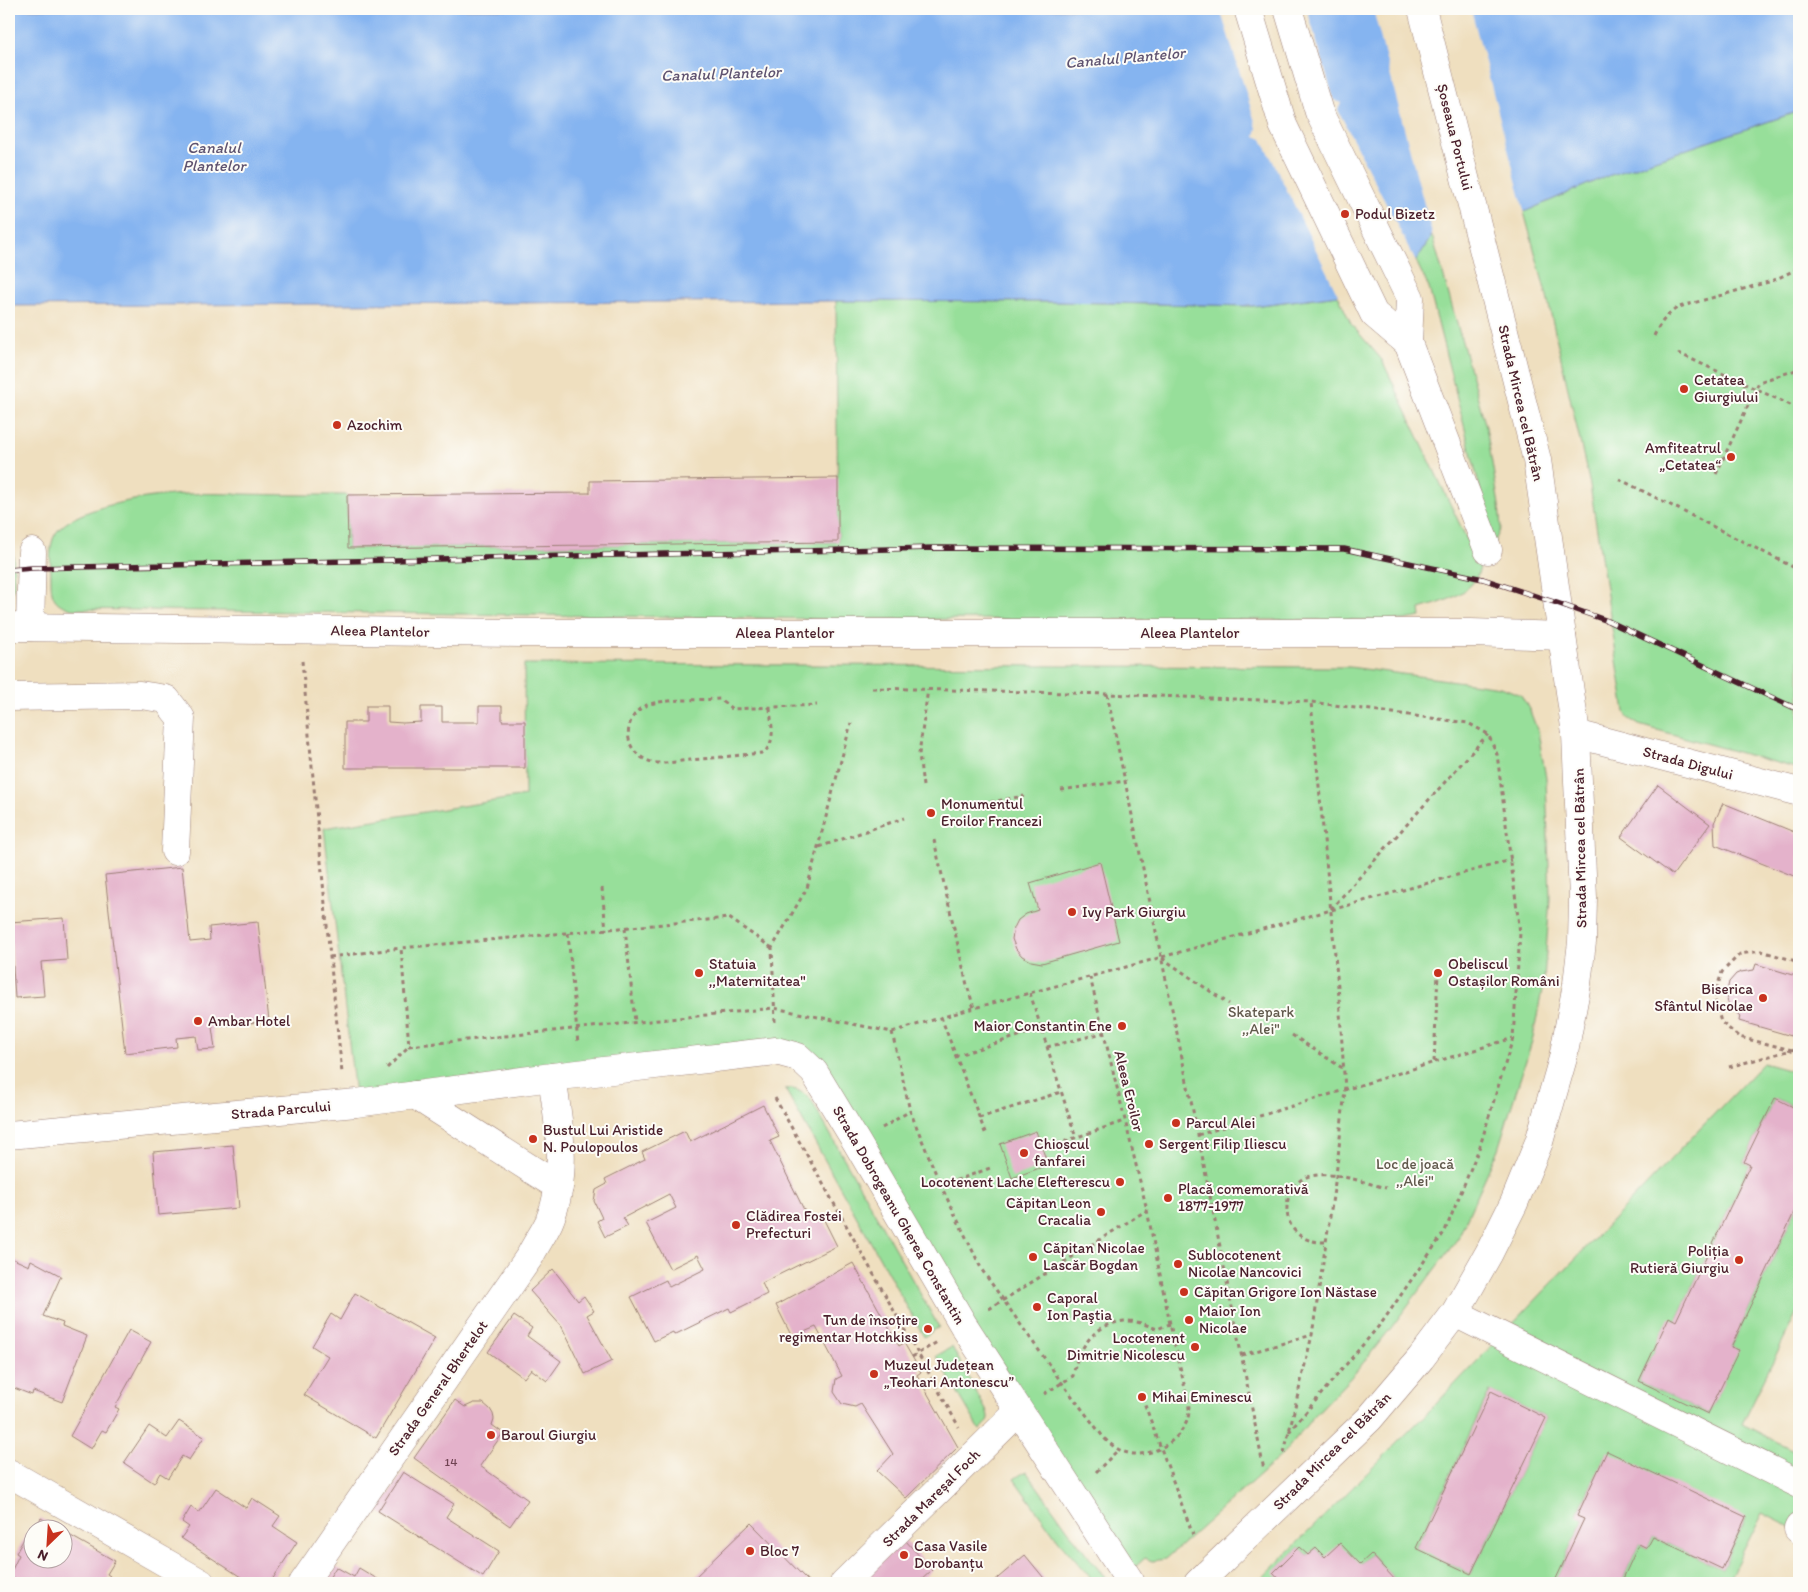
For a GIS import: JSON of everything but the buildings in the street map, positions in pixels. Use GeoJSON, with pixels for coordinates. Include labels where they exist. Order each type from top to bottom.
{"type":"FeatureCollection","features":[{"type":"Feature","properties":{"kind":"street"},"geometry":{"type":"LineString","coordinates":[[1248,9],[1283,125],[1374,314],[1408,343]]}},
{"type":"Feature","properties":{"kind":"street"},"geometry":{"type":"LineString","coordinates":[[1288,9],[1319,112],[1410,298],[1408,343],[1488,550]]}},
{"type":"Feature","properties":{"kind":"street","name":"Șoseaua Portului"},"geometry":{"type":"LineString","coordinates":[[1422,9],[1488,264]]}},
{"type":"Feature","properties":{"kind":"street","name":"Strada Mircea cel Bătrân"},"geometry":{"type":"LineString","coordinates":[[1198,1583],[1369,1418],[1421,1358],[1455,1313],[1494,1245],[1514,1203],[1539,1142],[1552,1100],[1570,1024],[1582,942],[1583,898],[1576,734],[1537,460],[1488,264]]}},
{"type":"Feature","properties":{"kind":"street"},"geometry":{"type":"LineString","coordinates":[[20,627],[32,552]]}},
{"type":"Feature","properties":{"kind":"street","name":"Aleea Plantelor"},"geometry":{"type":"LineString","coordinates":[[20,627],[522,633],[1470,633],[1562,636]]}},
{"type":"Feature","properties":{"kind":"street"},"geometry":{"type":"LineString","coordinates":[[9,697],[140,695],[166,699],[181,718],[175,851]]}},
{"type":"Feature","properties":{"kind":"street","name":"Strada Digului"},"geometry":{"type":"LineString","coordinates":[[1576,734],[1799,792]]}},
{"type":"Feature","properties":{"kind":"street","name":"Strada Dobrogeanu Gherea Constantin"},"geometry":{"type":"LineString","coordinates":[[552,1077],[776,1051],[798,1057],[814,1072],[964,1326],[1018,1412],[1131,1583]]}},
{"type":"Feature","properties":{"kind":"street","name":"Strada Parcului"},"geometry":{"type":"LineString","coordinates":[[9,1135],[346,1104],[552,1077]]}},
{"type":"Feature","properties":{"kind":"street","name":"Strada General Bhertelot"},"geometry":{"type":"LineString","coordinates":[[304,1583],[530,1256],[549,1221],[559,1187],[562,1148],[552,1077]]}},
{"type":"Feature","properties":{"kind":"street"},"geometry":{"type":"LineString","coordinates":[[415,1095],[559,1187]]}},
{"type":"Feature","properties":{"kind":"street"},"geometry":{"type":"LineString","coordinates":[[1455,1313],[1799,1484]]}},
{"type":"Feature","properties":{"kind":"street","name":"Strada Mareșal Foch"},"geometry":{"type":"LineString","coordinates":[[844,1583],[1018,1412]]}},
{"type":"Feature","properties":{"kind":"street"},"geometry":{"type":"LineString","coordinates":[[9,1473],[201,1583]]}},
{"type":"Feature","properties":{"kind":"path"},"geometry":{"type":"LineString","coordinates":[[1654,336],[1668,314],[1679,307],[1772,281],[1799,268]]}},
{"type":"Feature","properties":{"kind":"path"},"geometry":{"type":"LineString","coordinates":[[1678,353],[1799,409]]}},
{"type":"Feature","properties":{"kind":"path"},"geometry":{"type":"LineString","coordinates":[[1716,474],[1760,382],[1799,369]]}},
{"type":"Feature","properties":{"kind":"path"},"geometry":{"type":"LineString","coordinates":[[1620,479],[1799,570]]}},
{"type":"Feature","properties":{"kind":"path"},"geometry":{"type":"LineString","coordinates":[[302,658],[346,1104]]}},
{"type":"Feature","properties":{"kind":"path"},"geometry":{"type":"LineString","coordinates":[[872,688],[1311,702],[1468,723],[1488,734],[1497,754],[1520,933],[1513,1038],[1480,1146],[1445,1231],[1383,1321],[1290,1432]]}},
{"type":"Feature","properties":{"kind":"path"},"geometry":{"type":"LineString","coordinates":[[923,786],[918,754],[928,690]]}},
{"type":"Feature","properties":{"kind":"path"},"geometry":{"type":"LineString","coordinates":[[1107,694],[1162,957],[1264,1470]]}},
{"type":"Feature","properties":{"kind":"path"},"geometry":{"type":"LineString","coordinates":[[770,708],[772,739],[770,748],[763,753],[662,763],[643,759],[630,744],[628,734],[633,716],[647,705],[656,703],[720,699],[732,709],[817,705]]}},
{"type":"Feature","properties":{"kind":"path"},"geometry":{"type":"LineString","coordinates":[[1284,1453],[1312,1334],[1336,1176],[1345,1090],[1339,997],[1311,702]]}},
{"type":"Feature","properties":{"kind":"path"},"geometry":{"type":"LineString","coordinates":[[776,1051],[772,948],[807,888],[851,723]]}},
{"type":"Feature","properties":{"kind":"path"},"geometry":{"type":"LineString","coordinates":[[1330,910],[1488,734]]}},
{"type":"Feature","properties":{"kind":"path"},"geometry":{"type":"LineString","coordinates":[[1061,790],[1125,781]]}},
{"type":"Feature","properties":{"kind":"path"},"geometry":{"type":"LineString","coordinates":[[959,808],[1024,796]]}},
{"type":"Feature","properties":{"kind":"path"},"geometry":{"type":"LineString","coordinates":[[818,847],[904,818]]}},
{"type":"Feature","properties":{"kind":"path"},"geometry":{"type":"LineString","coordinates":[[934,840],[974,1008]]}},
{"type":"Feature","properties":{"kind":"path"},"geometry":{"type":"LineString","coordinates":[[384,1071],[409,1046],[774,1008],[892,1032],[1511,860]]}},
{"type":"Feature","properties":{"kind":"path"},"geometry":{"type":"LineString","coordinates":[[602,888],[606,930]]}},
{"type":"Feature","properties":{"kind":"path"},"geometry":{"type":"LineString","coordinates":[[330,957],[402,948],[729,918],[772,948]]}},
{"type":"Feature","properties":{"kind":"path"},"geometry":{"type":"LineString","coordinates":[[625,928],[635,1022]]}},
{"type":"Feature","properties":{"kind":"path"},"geometry":{"type":"LineString","coordinates":[[568,933],[581,1074]]}},
{"type":"Feature","properties":{"kind":"path"},"geometry":{"type":"LineString","coordinates":[[402,948],[409,1046]]}},
{"type":"Feature","properties":{"kind":"path"},"geometry":{"type":"LineString","coordinates":[[1792,1050],[1738,1037],[1721,1022],[1714,998],[1722,972],[1740,954],[1762,951],[1799,962]]}},
{"type":"Feature","properties":{"kind":"path"},"geometry":{"type":"LineString","coordinates":[[1162,957],[1230,1004]]}},
{"type":"Feature","properties":{"kind":"path"},"geometry":{"type":"LineString","coordinates":[[1434,1063],[1438,973]]}},
{"type":"Feature","properties":{"kind":"path","name":"Aleea Eroilor"},"geometry":{"type":"LineString","coordinates":[[1090,977],[1147,1210],[1188,1401],[1189,1413],[1186,1424],[1180,1433],[1161,1447]]}},
{"type":"Feature","properties":{"kind":"path"},"geometry":{"type":"LineString","coordinates":[[1030,993],[1076,1138]]}},
{"type":"Feature","properties":{"kind":"path"},"geometry":{"type":"LineString","coordinates":[[941,1017],[986,1134]]}},
{"type":"Feature","properties":{"kind":"path"},"geometry":{"type":"LineString","coordinates":[[955,1056],[1041,1029]]}},
{"type":"Feature","properties":{"kind":"path"},"geometry":{"type":"LineString","coordinates":[[892,1032],[910,1111],[941,1186],[982,1270],[1104,1438],[1118,1450],[1136,1454],[1146,1453],[1161,1447]]}},
{"type":"Feature","properties":{"kind":"path"},"geometry":{"type":"LineString","coordinates":[[1047,1047],[1103,1033]]}},
{"type":"Feature","properties":{"kind":"path"},"geometry":{"type":"LineString","coordinates":[[1292,1035],[1344,1070]]}},
{"type":"Feature","properties":{"kind":"path"},"geometry":{"type":"LineString","coordinates":[[1198,1136],[1513,1038]]}},
{"type":"Feature","properties":{"kind":"path"},"geometry":{"type":"LineString","coordinates":[[1729,1067],[1799,1048]]}},
{"type":"Feature","properties":{"kind":"path"},"geometry":{"type":"LineString","coordinates":[[979,1118],[1061,1092]]}},
{"type":"Feature","properties":{"kind":"path"},"geometry":{"type":"LineString","coordinates":[[775,1098],[917,1354],[976,1454]]}},
{"type":"Feature","properties":{"kind":"path"},"geometry":{"type":"LineString","coordinates":[[1057,1144],[1124,1121]]}},
{"type":"Feature","properties":{"kind":"path"},"geometry":{"type":"LineString","coordinates":[[941,1186],[993,1167]]}},
{"type":"Feature","properties":{"kind":"path"},"geometry":{"type":"LineString","coordinates":[[1325,1242],[1315,1242],[1302,1238],[1292,1228],[1286,1214],[1288,1199],[1297,1184],[1307,1177],[1323,1174],[1386,1188]]}},
{"type":"Feature","properties":{"kind":"path"},"geometry":{"type":"LineString","coordinates":[[1003,1300],[1147,1210]]}},
{"type":"Feature","properties":{"kind":"path"},"geometry":{"type":"LineString","coordinates":[[1018,1412],[1073,1376],[1076,1361],[1084,1344],[1102,1328],[1124,1321],[1142,1323],[1157,1329],[1170,1324]]}},
{"type":"Feature","properties":{"kind":"path"},"geometry":{"type":"LineString","coordinates":[[1242,1355],[1312,1334]]}},
{"type":"Feature","properties":{"kind":"path"},"geometry":{"type":"LineString","coordinates":[[912,1357],[946,1337]]}},
{"type":"Feature","properties":{"kind":"path"},"geometry":{"type":"LineString","coordinates":[[1142,1397],[1193,1535]]}},
{"type":"Feature","properties":{"kind":"path"},"geometry":{"type":"LineString","coordinates":[[1094,1474],[1118,1450]]}},
{"type":"Feature","properties":{"kind":"green space"},"geometry":{"type":"Polygon","coordinates":[[[1799,111],[1799,769],[1639,725],[1628,718],[1625,712],[1590,485],[1547,297],[1524,212],[1602,178],[1799,111]]]}},
{"type":"Feature","properties":{"kind":"green space"},"geometry":{"type":"Polygon","coordinates":[[[1432,235],[1486,427],[1501,528],[1494,543],[1429,288],[1416,261],[1432,235]]]}},
{"type":"Feature","properties":{"kind":"green space"},"geometry":{"type":"Polygon","coordinates":[[[1338,295],[1351,324],[1382,360],[1480,567],[1472,584],[1465,590],[1448,600],[1420,609],[1421,617],[1405,620],[837,619],[71,609],[60,604],[53,594],[50,561],[52,543],[56,533],[66,523],[80,515],[117,503],[174,495],[347,495],[348,548],[838,542],[836,301],[1058,302],[1253,306],[1338,295]]]}},
{"type":"Feature","properties":{"kind":"green space"},"geometry":{"type":"Polygon","coordinates":[[[9,494],[12,494],[14,586],[9,599],[9,494]]]}},
{"type":"Feature","properties":{"kind":"green space","name":"Parcul Alei"},"geometry":{"type":"Polygon","coordinates":[[[524,664],[1349,667],[1501,687],[1521,695],[1538,732],[1546,778],[1550,898],[1544,979],[1533,1038],[1498,1149],[1458,1238],[1355,1373],[1313,1417],[1284,1453],[1166,1559],[1152,1561],[1145,1558],[1125,1576],[798,1057],[356,1103],[324,828],[525,796],[524,664]]]}},
{"type":"Feature","properties":{"kind":"green space"},"geometry":{"type":"Polygon","coordinates":[[[1763,1063],[1799,1073],[1799,1110],[1775,1098],[1744,1162],[1750,1165],[1676,1321],[1669,1318],[1639,1381],[1708,1414],[1738,1350],[1731,1347],[1799,1202],[1799,1308],[1742,1424],[1799,1453],[1799,1530],[1763,1512],[1727,1583],[1621,1583],[1639,1544],[1647,1548],[1653,1537],[1722,1569],[1746,1518],[1607,1452],[1577,1515],[1584,1519],[1554,1583],[1398,1583],[1371,1554],[1360,1564],[1325,1557],[1316,1548],[1308,1555],[1299,1547],[1274,1573],[1280,1583],[1257,1583],[1434,1406],[1763,1063]],[[1490,1391],[1416,1547],[1471,1574],[1546,1418],[1490,1391]]]}},
{"type":"Feature","properties":{"kind":"green space"},"geometry":{"type":"Polygon","coordinates":[[[785,1089],[800,1091],[811,1100],[939,1327],[924,1337],[785,1089]]]}},
{"type":"Feature","properties":{"kind":"green space"},"geometry":{"type":"Polygon","coordinates":[[[952,1347],[987,1412],[988,1420],[980,1430],[936,1356],[952,1347]]]}},
{"type":"Feature","properties":{"kind":"green space"},"geometry":{"type":"Polygon","coordinates":[[[1026,1471],[1106,1579],[1101,1583],[1095,1583],[1058,1540],[1014,1479],[1026,1471]]]}},
{"type":"Feature","properties":{"kind":"water","name":"Canalul Plantelor"},"geometry":{"type":"Polygon","coordinates":[[[9,9],[1799,9],[1799,111],[1602,178],[1524,212],[1433,234],[1416,261],[1338,295],[1253,306],[1058,302],[836,301],[9,306],[9,9]]]}},
{"type":"Feature","properties":{"kind":"pier","name":"Podul Bizetz"},"geometry":{"type":"Polygon","coordinates":[[[1220,9],[1307,9],[1334,100],[1341,103],[1338,110],[1417,264],[1339,297],[1262,139],[1255,136],[1257,128],[1220,9]]]}},
{"type":"Feature","properties":{"kind":"pier"},"geometry":{"type":"Polygon","coordinates":[[[1373,9],[1471,9],[1525,214],[1433,238],[1373,9]]]}},
{"type":"Feature","properties":{"kind":"railway"},"geometry":{"type":"LineString","coordinates":[[9,570],[935,548],[1344,549],[1483,579],[1608,621],[1799,710]]}},
{"type":"Feature","properties":{"kind":"place","name":"Podul Bizetz"},"geometry":{"type":"Point","coordinates":[1345,214]}},
{"type":"Feature","properties":{"kind":"place","name":"Cetatea Giurgiului"},"geometry":{"type":"Point","coordinates":[1684,389]}},
{"type":"Feature","properties":{"kind":"place","name":"Azochim"},"geometry":{"type":"Point","coordinates":[337,425]}},
{"type":"Feature","properties":{"kind":"place","name":"Amfiteatrul „Cetatea“"},"geometry":{"type":"Point","coordinates":[1731,457]}},
{"type":"Feature","properties":{"kind":"place","name":"Monumentul Eroilor Francezi"},"geometry":{"type":"Point","coordinates":[931,813]}},
{"type":"Feature","properties":{"kind":"place","name":"Ivy Park Giurgiu"},"geometry":{"type":"Point","coordinates":[1072,912]}},
{"type":"Feature","properties":{"kind":"place","name":"Statuia ,,Maternitatea\""},"geometry":{"type":"Point","coordinates":[699,973]}},
{"type":"Feature","properties":{"kind":"place","name":"Obeliscul Ostașilor Români"},"geometry":{"type":"Point","coordinates":[1438,973]}},
{"type":"Feature","properties":{"kind":"place","name":"Biserica Sfântul Nicolae"},"geometry":{"type":"Point","coordinates":[1763,998]}},
{"type":"Feature","properties":{"kind":"place","name":"Ambar Hotel"},"geometry":{"type":"Point","coordinates":[198,1021]}},
{"type":"Feature","properties":{"kind":"place","name":"Maior Constantin Ene"},"geometry":{"type":"Point","coordinates":[1122,1026]}},
{"type":"Feature","properties":{"kind":"place","name":"Parcul Alei"},"geometry":{"type":"Point","coordinates":[1176,1123]}},
{"type":"Feature","properties":{"kind":"place","name":"Bustul Lui Aristide N. Poulopoulos"},"geometry":{"type":"Point","coordinates":[533,1139]}},
{"type":"Feature","properties":{"kind":"place","name":"Sergent Filip Iliescu"},"geometry":{"type":"Point","coordinates":[1149,1144]}},
{"type":"Feature","properties":{"kind":"place","name":"Chioșcul fanfarei"},"geometry":{"type":"Point","coordinates":[1024,1153]}},
{"type":"Feature","properties":{"kind":"place","name":"Locotenent Lache Elefterescu"},"geometry":{"type":"Point","coordinates":[1120,1182]}},
{"type":"Feature","properties":{"kind":"place","name":"Placă comemorativă 1877-1977"},"geometry":{"type":"Point","coordinates":[1168,1198]}},
{"type":"Feature","properties":{"kind":"place","name":"Căpitan Leon Cracalia"},"geometry":{"type":"Point","coordinates":[1101,1212]}},
{"type":"Feature","properties":{"kind":"place","name":"Clădirea Fostei Prefecturi"},"geometry":{"type":"Point","coordinates":[736,1225]}},
{"type":"Feature","properties":{"kind":"place","name":"Căpitan Nicolae Lascăr Bogdan"},"geometry":{"type":"Point","coordinates":[1033,1257]}},
{"type":"Feature","properties":{"kind":"place","name":"Poliția Rutieră Giurgiu"},"geometry":{"type":"Point","coordinates":[1739,1260]}},
{"type":"Feature","properties":{"kind":"place","name":"Sublocotenent Nicolae Nancovici"},"geometry":{"type":"Point","coordinates":[1178,1264]}},
{"type":"Feature","properties":{"kind":"place","name":"Căpitan Grigore Ion Năstase"},"geometry":{"type":"Point","coordinates":[1184,1292]}},
{"type":"Feature","properties":{"kind":"place","name":"Caporal Ion Paştia"},"geometry":{"type":"Point","coordinates":[1037,1307]}},
{"type":"Feature","properties":{"kind":"place","name":"Maior Ion Nicolae"},"geometry":{"type":"Point","coordinates":[1189,1320]}},
{"type":"Feature","properties":{"kind":"place","name":"Tun de însoțire regimentar Hotchkiss"},"geometry":{"type":"Point","coordinates":[928,1329]}},
{"type":"Feature","properties":{"kind":"place","name":"Locotenent Dimitrie Nicolescu"},"geometry":{"type":"Point","coordinates":[1195,1347]}},
{"type":"Feature","properties":{"kind":"place","name":"Muzeul Județean „Teohari Antonescu”"},"geometry":{"type":"Point","coordinates":[874,1374]}},
{"type":"Feature","properties":{"kind":"place","name":"Mihai Eminescu"},"geometry":{"type":"Point","coordinates":[1142,1397]}},
{"type":"Feature","properties":{"kind":"place","name":"Baroul Giurgiu"},"geometry":{"type":"Point","coordinates":[491,1435]}},
{"type":"Feature","properties":{"kind":"place","name":"Bloc 7"},"geometry":{"type":"Point","coordinates":[750,1551]}},
{"type":"Feature","properties":{"kind":"place","name":"Casa Vasile Dorobanțu"},"geometry":{"type":"Point","coordinates":[904,1555]}},
{"type":"Feature","properties":{"kind":"park label","name":"Skatepark ,,Alei\""},"geometry":{"type":"Point","coordinates":[1261,1020]}},
{"type":"Feature","properties":{"kind":"park label","name":"Loc de joacă ,,Alei\""},"geometry":{"type":"Point","coordinates":[1415,1172]}}]}
